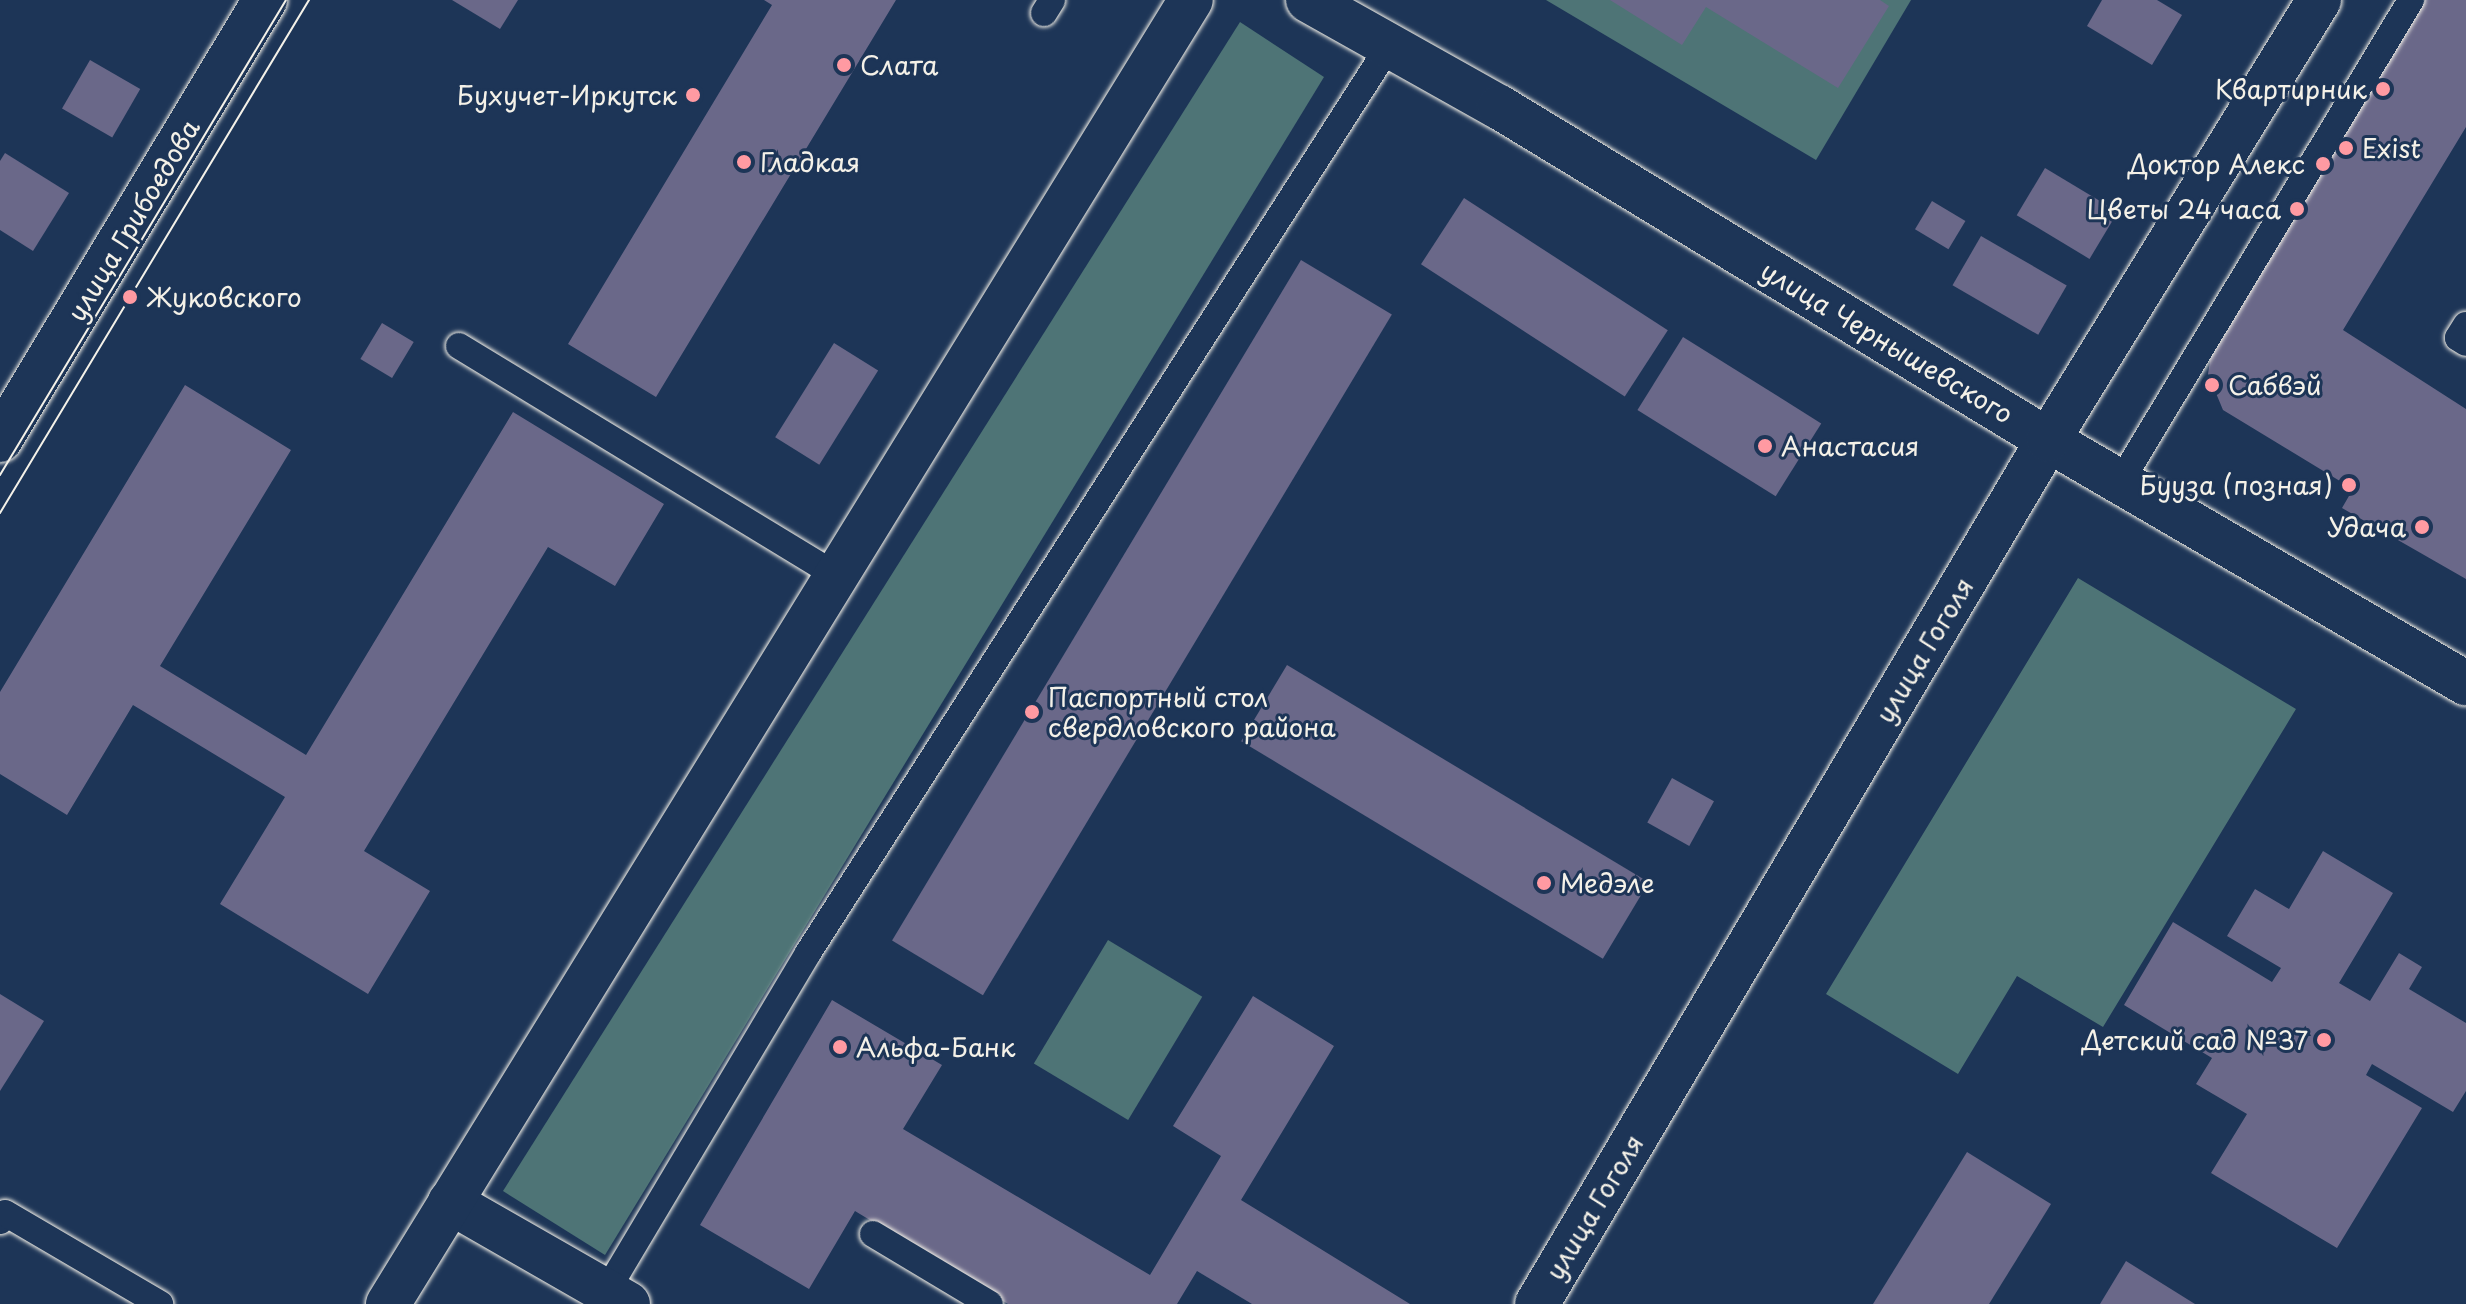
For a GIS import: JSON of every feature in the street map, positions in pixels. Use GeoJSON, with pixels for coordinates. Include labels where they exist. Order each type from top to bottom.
{"type":"FeatureCollection","features":[{"type":"Feature","properties":{"kind":"main road","name":"улица Грибоедова"},"geometry":{"type":"LineString","coordinates":[[0,440],[265,0]]}},
{"type":"Feature","properties":{"kind":"main road"},"geometry":{"type":"LineString","coordinates":[[388,1304],[1191,0]]}},
{"type":"Feature","properties":{"kind":"main road","name":"улица Чернышевского"},"geometry":{"type":"LineString","coordinates":[[1308,0],[1387,49],[1499,107],[2048,440],[2466,683]]}},
{"type":"Feature","properties":{"kind":"main road","name":"улица Гоголя"},"geometry":{"type":"LineString","coordinates":[[1537,1304],[2048,440],[2319,0]]}},
{"type":"Feature","properties":{"kind":"main road"},"geometry":{"type":"LineString","coordinates":[[450,1202],[617,1298]]}},
{"type":"Feature","properties":{"kind":"main road"},"geometry":{"type":"LineString","coordinates":[[561,1304],[617,1298]]}},
{"type":"Feature","properties":{"kind":"lane"},"geometry":{"type":"LineString","coordinates":[[2121,481],[2411,0]]}},
{"type":"Feature","properties":{"kind":"lane"},"geometry":{"type":"LineString","coordinates":[[617,1298],[808,953],[1387,49]]}},
{"type":"Feature","properties":{"kind":"lane"},"geometry":{"type":"LineString","coordinates":[[2466,325],[2458,338],[2466,343]]}},
{"type":"Feature","properties":{"kind":"lane"},"geometry":{"type":"LineString","coordinates":[[459,346],[838,576]]}},
{"type":"Feature","properties":{"kind":"lane"},"geometry":{"type":"LineString","coordinates":[[0,1221],[5,1213],[160,1304]]}},
{"type":"Feature","properties":{"kind":"lane"},"geometry":{"type":"LineString","coordinates":[[873,1234],[990,1304]]}},
{"type":"Feature","properties":{"kind":"green space"},"geometry":{"type":"Polygon","coordinates":[[[1546,0],[1911,0],[1816,160],[1546,0]]]}},
{"type":"Feature","properties":{"kind":"green space"},"geometry":{"type":"Polygon","coordinates":[[[1240,22],[1324,77],[605,1255],[503,1191],[1240,22]]]}},
{"type":"Feature","properties":{"kind":"green space"},"geometry":{"type":"Polygon","coordinates":[[[2078,578],[2296,709],[2103,1027],[2017,976],[1958,1074],[1826,994],[2078,578]]]}},
{"type":"Feature","properties":{"kind":"green space"},"geometry":{"type":"Polygon","coordinates":[[[1108,940],[1202,997],[1128,1120],[1034,1063],[1108,940]]]}},
{"type":"Feature","properties":{"kind":"building"},"geometry":{"type":"Polygon","coordinates":[[[452,0],[518,0],[500,29],[452,0]]]}},
{"type":"Feature","properties":{"kind":"building"},"geometry":{"type":"Polygon","coordinates":[[[764,0],[896,0],[656,397],[568,344],[772,5],[764,0]]]}},
{"type":"Feature","properties":{"kind":"building"},"geometry":{"type":"Polygon","coordinates":[[[1610,0],[1880,0],[1889,6],[1838,88],[1706,7],[1682,45],[1610,0]]]}},
{"type":"Feature","properties":{"kind":"building"},"geometry":{"type":"Polygon","coordinates":[[[2102,0],[2157,0],[2182,15],[2152,65],[2087,26],[2102,0]]]}},
{"type":"Feature","properties":{"kind":"building"},"geometry":{"type":"Polygon","coordinates":[[[2418,0],[2466,0],[2466,127],[2343,330],[2466,409],[2466,579],[2342,508],[2353,489],[2223,410],[2208,374],[2214,335],[2418,0]]]}},
{"type":"Feature","properties":{"kind":"building"},"geometry":{"type":"Polygon","coordinates":[[[90,60],[140,89],[112,137],[62,108],[90,60]]]}},
{"type":"Feature","properties":{"kind":"building"},"geometry":{"type":"Polygon","coordinates":[[[5,153],[69,193],[33,251],[0,230],[0,161],[5,153]]]}},
{"type":"Feature","properties":{"kind":"building"},"geometry":{"type":"Polygon","coordinates":[[[2045,168],[2118,212],[2090,259],[2017,215],[2045,168]]]}},
{"type":"Feature","properties":{"kind":"building"},"geometry":{"type":"Polygon","coordinates":[[[1464,198],[1668,330],[1625,397],[1421,264],[1464,198]]]}},
{"type":"Feature","properties":{"kind":"building"},"geometry":{"type":"Polygon","coordinates":[[[1932,201],[1965,221],[1948,249],[1915,229],[1932,201]]]}},
{"type":"Feature","properties":{"kind":"building"},"geometry":{"type":"Polygon","coordinates":[[[1981,236],[2067,286],[2038,335],[1952,285],[1981,236]]]}},
{"type":"Feature","properties":{"kind":"building"},"geometry":{"type":"Polygon","coordinates":[[[1301,260],[1392,315],[983,995],[892,941],[1301,260]]]}},
{"type":"Feature","properties":{"kind":"building"},"geometry":{"type":"Polygon","coordinates":[[[382,323],[414,342],[392,378],[360,359],[382,323]]]}},
{"type":"Feature","properties":{"kind":"building"},"geometry":{"type":"Polygon","coordinates":[[[1683,337],[1821,423],[1776,496],[1637,410],[1683,337]]]}},
{"type":"Feature","properties":{"kind":"building"},"geometry":{"type":"Polygon","coordinates":[[[834,343],[878,371],[819,465],[775,437],[834,343]]]}},
{"type":"Feature","properties":{"kind":"building"},"geometry":{"type":"Polygon","coordinates":[[[185,385],[291,450],[160,666],[306,755],[513,412],[664,504],[615,586],[548,547],[364,851],[430,891],[368,994],[220,904],[285,797],[133,705],[67,815],[0,774],[0,692],[185,385]]]}},
{"type":"Feature","properties":{"kind":"building"},"geometry":{"type":"Polygon","coordinates":[[[1287,665],[1649,882],[1603,959],[1241,741],[1287,665]]]}},
{"type":"Feature","properties":{"kind":"building"},"geometry":{"type":"Polygon","coordinates":[[[1672,778],[1714,801],[1689,846],[1647,823],[1672,778]]]}},
{"type":"Feature","properties":{"kind":"building","name":"Детский сад №37"},"geometry":{"type":"Polygon","coordinates":[[[2323,851],[2393,893],[2339,983],[2370,1001],[2399,953],[2422,967],[2409,989],[2466,1023],[2466,1091],[2453,1112],[2372,1064],[2366,1075],[2422,1108],[2337,1248],[2211,1173],[2247,1114],[2196,1084],[2212,1058],[2124,1005],[2173,922],[2272,982],[2281,968],[2227,936],[2255,889],[2289,909],[2323,851]]]}},
{"type":"Feature","properties":{"kind":"building"},"geometry":{"type":"Polygon","coordinates":[[[0,994],[44,1021],[0,1091],[0,994]]]}},
{"type":"Feature","properties":{"kind":"building"},"geometry":{"type":"Polygon","coordinates":[[[1253,996],[1334,1046],[1241,1200],[1410,1304],[1252,1304],[1197,1271],[1177,1304],[1008,1304],[855,1211],[809,1289],[700,1225],[832,1000],[942,1065],[903,1129],[1150,1275],[1221,1156],[1173,1126],[1253,996]]]}},
{"type":"Feature","properties":{"kind":"building"},"geometry":{"type":"Polygon","coordinates":[[[1967,1152],[2051,1204],[1989,1304],[1873,1304],[1967,1152]]]}},
{"type":"Feature","properties":{"kind":"building"},"geometry":{"type":"Polygon","coordinates":[[[2126,1261],[2195,1304],[2100,1304],[2126,1261]]]}},
{"type":"Feature","properties":{"kind":"tram line"},"geometry":{"type":"LineString","coordinates":[[0,475],[286,0]]}},
{"type":"Feature","properties":{"kind":"tram line"},"geometry":{"type":"LineString","coordinates":[[0,513],[309,0]]}},
{"type":"Feature","properties":{"kind":"place","name":"Слата"},"geometry":{"type":"Point","coordinates":[844,65]}},
{"type":"Feature","properties":{"kind":"place","name":"Квартирник"},"geometry":{"type":"Point","coordinates":[2383,89]}},
{"type":"Feature","properties":{"kind":"place","name":"Бухучет-Иркутск"},"geometry":{"type":"Point","coordinates":[693,95]}},
{"type":"Feature","properties":{"kind":"place","name":"Exist"},"geometry":{"type":"Point","coordinates":[2346,148]}},
{"type":"Feature","properties":{"kind":"place","name":"Гладкая"},"geometry":{"type":"Point","coordinates":[744,162]}},
{"type":"Feature","properties":{"kind":"place","name":"Доктор Алекс"},"geometry":{"type":"Point","coordinates":[2323,164]}},
{"type":"Feature","properties":{"kind":"place","name":"Цветы 24 часа"},"geometry":{"type":"Point","coordinates":[2297,209]}},
{"type":"Feature","properties":{"kind":"place","name":"Жуковского"},"geometry":{"type":"Point","coordinates":[130,297]}},
{"type":"Feature","properties":{"kind":"place","name":"Сабвэй"},"geometry":{"type":"Point","coordinates":[2212,385]}},
{"type":"Feature","properties":{"kind":"place","name":"Анастасия"},"geometry":{"type":"Point","coordinates":[1765,446]}},
{"type":"Feature","properties":{"kind":"place","name":"Бууза (позная)"},"geometry":{"type":"Point","coordinates":[2349,485]}},
{"type":"Feature","properties":{"kind":"place","name":"Удача"},"geometry":{"type":"Point","coordinates":[2422,527]}},
{"type":"Feature","properties":{"kind":"place","name":"Паспортный стол свердловского района"},"geometry":{"type":"Point","coordinates":[1032,712]}},
{"type":"Feature","properties":{"kind":"place","name":"Медэле"},"geometry":{"type":"Point","coordinates":[1544,883]}},
{"type":"Feature","properties":{"kind":"place","name":"Детский сад №37"},"geometry":{"type":"Point","coordinates":[2324,1040]}},
{"type":"Feature","properties":{"kind":"place","name":"Альфа-Банк"},"geometry":{"type":"Point","coordinates":[840,1047]}}]}
